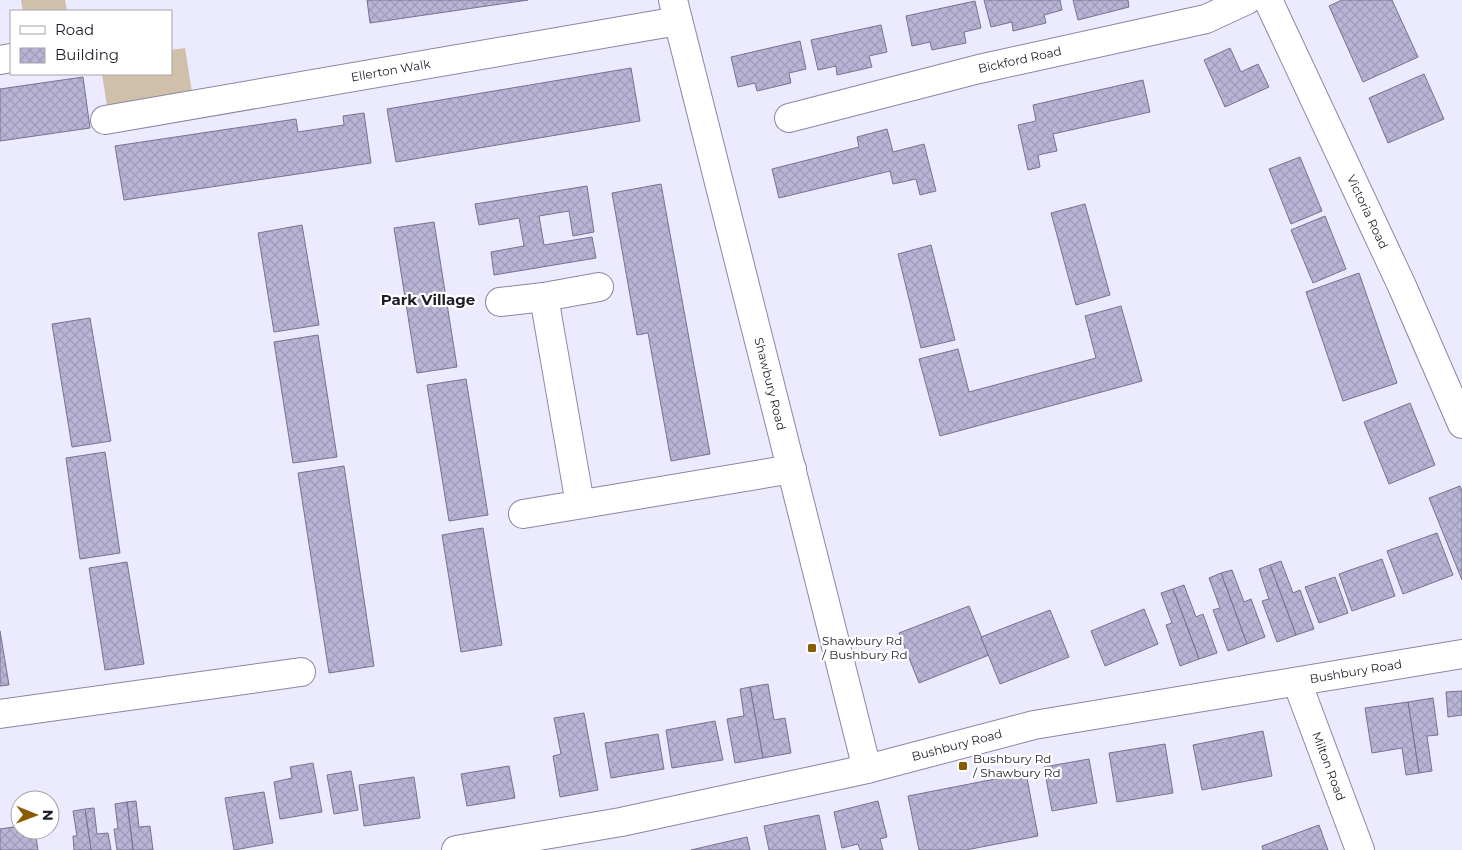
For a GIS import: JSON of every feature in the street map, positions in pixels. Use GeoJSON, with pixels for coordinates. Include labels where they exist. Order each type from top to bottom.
{"type":"FeatureCollection","features":[{"type":"Feature","properties":{"kind":"street","name":"Bickford Road"},"geometry":{"type":"LineString","coordinates":[[789,118],[979,69],[1206,19],[1247,0]]}},
{"type":"Feature","properties":{"kind":"street","name":"Victoria Road"},"geometry":{"type":"LineString","coordinates":[[1268,0],[1402,286],[1462,424]]}},
{"type":"Feature","properties":{"kind":"street","name":"Ellerton Walk"},"geometry":{"type":"LineString","coordinates":[[105,120],[675,11]]}},
{"type":"Feature","properties":{"kind":"street","name":"Shawbury Road"},"geometry":{"type":"LineString","coordinates":[[675,11],[867,769]]}},
{"type":"Feature","properties":{"kind":"street"},"geometry":{"type":"LineString","coordinates":[[500,302],[544,297],[599,287]]}},
{"type":"Feature","properties":{"kind":"street"},"geometry":{"type":"LineString","coordinates":[[544,297],[580,504]]}},
{"type":"Feature","properties":{"kind":"street"},"geometry":{"type":"LineString","coordinates":[[523,514],[792,469]]}},
{"type":"Feature","properties":{"kind":"street","name":"Bushbury Road"},"geometry":{"type":"LineString","coordinates":[[456,850],[621,822],[867,769],[1034,725],[1462,654]]}},
{"type":"Feature","properties":{"kind":"street"},"geometry":{"type":"LineString","coordinates":[[0,714],[301,672]]}},
{"type":"Feature","properties":{"kind":"street","name":"Milton Road"},"geometry":{"type":"LineString","coordinates":[[1297,682],[1360,850]]}},
{"type":"Feature","properties":{"kind":"shaded area"},"geometry":{"type":"Polygon","coordinates":[[[21,0],[65,0],[67,10],[23,10],[21,0]]]}},
{"type":"Feature","properties":{"kind":"shaded area"},"geometry":{"type":"Polygon","coordinates":[[[185,48],[192,92],[107,106],[102,75],[172,75],[172,50],[185,48]]]}},
{"type":"Feature","properties":{"kind":"building"},"geometry":{"type":"Polygon","coordinates":[[[367,0],[528,0],[370,23],[367,0]]]}},
{"type":"Feature","properties":{"kind":"building"},"geometry":{"type":"Polygon","coordinates":[[[984,0],[1060,0],[1062,10],[1044,15],[1046,23],[1013,31],[1012,22],[991,27],[984,0]]]}},
{"type":"Feature","properties":{"kind":"building"},"geometry":{"type":"Polygon","coordinates":[[[1073,0],[1128,0],[1129,7],[1078,20],[1073,0]]]}},
{"type":"Feature","properties":{"kind":"building"},"geometry":{"type":"Polygon","coordinates":[[[1342,0],[1392,0],[1418,57],[1363,82],[1329,6],[1342,0]]]}},
{"type":"Feature","properties":{"kind":"building"},"geometry":{"type":"Polygon","coordinates":[[[975,1],[981,28],[964,32],[966,43],[932,50],[930,42],[912,46],[906,16],[975,1]]]}},
{"type":"Feature","properties":{"kind":"building"},"geometry":{"type":"Polygon","coordinates":[[[881,25],[887,52],[869,56],[872,67],[837,75],[836,66],[818,70],[811,40],[881,25]]]}},
{"type":"Feature","properties":{"kind":"building"},"geometry":{"type":"Polygon","coordinates":[[[800,41],[806,69],[789,73],[791,83],[757,91],[755,83],[738,87],[731,57],[800,41]]]}},
{"type":"Feature","properties":{"kind":"building"},"geometry":{"type":"Polygon","coordinates":[[[1230,48],[1241,72],[1258,64],[1269,87],[1225,107],[1204,60],[1230,48]]]}},
{"type":"Feature","properties":{"kind":"building"},"geometry":{"type":"Polygon","coordinates":[[[631,68],[640,121],[396,162],[387,109],[631,68]]]}},
{"type":"Feature","properties":{"kind":"building"},"geometry":{"type":"Polygon","coordinates":[[[1424,74],[1444,119],[1388,143],[1369,98],[1424,74]]]}},
{"type":"Feature","properties":{"kind":"building"},"geometry":{"type":"Polygon","coordinates":[[[83,77],[90,128],[0,141],[0,89],[83,77]]]}},
{"type":"Feature","properties":{"kind":"building"},"geometry":{"type":"Polygon","coordinates":[[[1143,80],[1150,112],[1053,134],[1057,151],[1038,155],[1040,167],[1028,170],[1018,125],[1036,121],[1033,105],[1143,80]]]}},
{"type":"Feature","properties":{"kind":"building"},"geometry":{"type":"Polygon","coordinates":[[[364,113],[371,163],[124,200],[115,146],[296,119],[298,132],[344,125],[343,116],[364,113]]]}},
{"type":"Feature","properties":{"kind":"building"},"geometry":{"type":"Polygon","coordinates":[[[887,129],[893,152],[924,144],[936,191],[920,195],[916,179],[893,184],[890,171],[779,198],[772,169],[859,147],[857,137],[887,129]]]}},
{"type":"Feature","properties":{"kind":"building"},"geometry":{"type":"Polygon","coordinates":[[[1300,157],[1322,211],[1291,224],[1269,169],[1300,157]]]}},
{"type":"Feature","properties":{"kind":"building"},"geometry":{"type":"Polygon","coordinates":[[[661,184],[710,454],[671,461],[648,333],[637,335],[612,193],[661,184]]]}},
{"type":"Feature","properties":{"kind":"building"},"geometry":{"type":"Polygon","coordinates":[[[587,186],[594,232],[573,236],[569,211],[539,216],[544,245],[592,237],[596,258],[494,275],[491,252],[524,246],[519,218],[479,225],[475,204],[587,186]]]}},
{"type":"Feature","properties":{"kind":"building"},"geometry":{"type":"Polygon","coordinates":[[[1085,204],[1110,295],[1076,305],[1051,213],[1085,204]]]}},
{"type":"Feature","properties":{"kind":"building"},"geometry":{"type":"Polygon","coordinates":[[[1325,216],[1346,269],[1313,283],[1291,230],[1325,216]]]}},
{"type":"Feature","properties":{"kind":"building"},"geometry":{"type":"Polygon","coordinates":[[[434,222],[457,367],[417,373],[394,228],[434,222]]]}},
{"type":"Feature","properties":{"kind":"building"},"geometry":{"type":"Polygon","coordinates":[[[302,225],[319,325],[274,332],[258,233],[302,225]]]}},
{"type":"Feature","properties":{"kind":"building"},"geometry":{"type":"Polygon","coordinates":[[[931,245],[955,340],[921,348],[898,254],[931,245]]]}},
{"type":"Feature","properties":{"kind":"building"},"geometry":{"type":"Polygon","coordinates":[[[1359,273],[1397,383],[1343,401],[1306,292],[1359,273]]]}},
{"type":"Feature","properties":{"kind":"building"},"geometry":{"type":"Polygon","coordinates":[[[1121,306],[1142,381],[940,436],[919,359],[958,349],[969,392],[1096,358],[1085,316],[1121,306]]]}},
{"type":"Feature","properties":{"kind":"building"},"geometry":{"type":"Polygon","coordinates":[[[90,318],[111,441],[72,447],[52,324],[90,318]]]}},
{"type":"Feature","properties":{"kind":"building"},"geometry":{"type":"Polygon","coordinates":[[[318,335],[337,457],[293,463],[274,342],[318,335]]]}},
{"type":"Feature","properties":{"kind":"building"},"geometry":{"type":"Polygon","coordinates":[[[466,379],[488,515],[449,521],[427,385],[466,379]]]}},
{"type":"Feature","properties":{"kind":"building"},"geometry":{"type":"Polygon","coordinates":[[[1410,403],[1435,465],[1389,484],[1364,422],[1410,403]]]}},
{"type":"Feature","properties":{"kind":"building"},"geometry":{"type":"Polygon","coordinates":[[[105,452],[120,553],[80,559],[66,458],[105,452]]]}},
{"type":"Feature","properties":{"kind":"building"},"geometry":{"type":"Polygon","coordinates":[[[344,466],[374,666],[329,673],[298,473],[344,466]]]}},
{"type":"Feature","properties":{"kind":"building"},"geometry":{"type":"Polygon","coordinates":[[[1460,486],[1462,491],[1462,580],[1429,498],[1460,486]]]}},
{"type":"Feature","properties":{"kind":"building"},"geometry":{"type":"Polygon","coordinates":[[[483,528],[502,645],[461,652],[442,535],[483,528]]]}},
{"type":"Feature","properties":{"kind":"building"},"geometry":{"type":"Polygon","coordinates":[[[1437,533],[1453,575],[1403,594],[1387,551],[1437,533]]]}},
{"type":"Feature","properties":{"kind":"building"},"geometry":{"type":"Polygon","coordinates":[[[1382,559],[1395,596],[1352,611],[1339,574],[1382,559]]]}},
{"type":"Feature","properties":{"kind":"building"},"geometry":{"type":"Polygon","coordinates":[[[1281,561],[1293,593],[1300,590],[1314,629],[1296,635],[1270,565],[1281,561]]]}},
{"type":"Feature","properties":{"kind":"building"},"geometry":{"type":"Polygon","coordinates":[[[127,562],[144,664],[105,670],[89,568],[127,562]]]}},
{"type":"Feature","properties":{"kind":"building"},"geometry":{"type":"Polygon","coordinates":[[[1270,565],[1296,635],[1277,642],[1262,601],[1269,599],[1259,569],[1270,565]]]}},
{"type":"Feature","properties":{"kind":"building"},"geometry":{"type":"Polygon","coordinates":[[[1232,570],[1244,602],[1251,599],[1265,637],[1247,644],[1221,573],[1232,570]]]}},
{"type":"Feature","properties":{"kind":"building"},"geometry":{"type":"Polygon","coordinates":[[[1221,573],[1247,644],[1228,651],[1213,610],[1220,608],[1209,578],[1221,573]]]}},
{"type":"Feature","properties":{"kind":"building"},"geometry":{"type":"Polygon","coordinates":[[[1335,577],[1348,613],[1319,623],[1305,587],[1335,577]]]}},
{"type":"Feature","properties":{"kind":"building"},"geometry":{"type":"Polygon","coordinates":[[[1184,585],[1196,617],[1203,614],[1217,653],[1199,659],[1173,589],[1184,585]]]}},
{"type":"Feature","properties":{"kind":"building"},"geometry":{"type":"Polygon","coordinates":[[[1173,589],[1199,659],[1180,666],[1166,625],[1172,623],[1161,593],[1173,589]]]}},
{"type":"Feature","properties":{"kind":"building"},"geometry":{"type":"Polygon","coordinates":[[[969,606],[989,655],[919,683],[899,633],[969,606]]]}},
{"type":"Feature","properties":{"kind":"building"},"geometry":{"type":"Polygon","coordinates":[[[1144,609],[1158,644],[1105,666],[1091,631],[1144,609]]]}},
{"type":"Feature","properties":{"kind":"building"},"geometry":{"type":"Polygon","coordinates":[[[1050,610],[1069,657],[1000,684],[981,637],[1050,610]]]}},
{"type":"Feature","properties":{"kind":"building"},"geometry":{"type":"Polygon","coordinates":[[[0,631],[9,685],[0,686],[0,631]]]}},
{"type":"Feature","properties":{"kind":"building"},"geometry":{"type":"Polygon","coordinates":[[[768,684],[774,720],[785,718],[791,753],[763,758],[750,687],[768,684]]]}},
{"type":"Feature","properties":{"kind":"building"},"geometry":{"type":"Polygon","coordinates":[[[750,687],[763,758],[735,763],[727,719],[744,716],[740,689],[750,687]]]}},
{"type":"Feature","properties":{"kind":"building"},"geometry":{"type":"Polygon","coordinates":[[[1462,691],[1462,715],[1448,717],[1446,692],[1462,691]]]}},
{"type":"Feature","properties":{"kind":"building"},"geometry":{"type":"Polygon","coordinates":[[[1433,698],[1438,735],[1427,736],[1432,771],[1419,773],[1408,702],[1433,698]]]}},
{"type":"Feature","properties":{"kind":"building"},"geometry":{"type":"Polygon","coordinates":[[[1408,702],[1419,773],[1406,775],[1402,748],[1372,753],[1365,708],[1408,702]]]}},
{"type":"Feature","properties":{"kind":"building"},"geometry":{"type":"Polygon","coordinates":[[[584,713],[598,790],[560,797],[553,756],[561,754],[554,718],[584,713]]]}},
{"type":"Feature","properties":{"kind":"building"},"geometry":{"type":"Polygon","coordinates":[[[715,721],[723,760],[672,768],[666,730],[715,721]]]}},
{"type":"Feature","properties":{"kind":"building"},"geometry":{"type":"Polygon","coordinates":[[[1263,731],[1272,776],[1202,790],[1193,745],[1263,731]]]}},
{"type":"Feature","properties":{"kind":"building"},"geometry":{"type":"Polygon","coordinates":[[[658,734],[664,769],[611,778],[605,743],[658,734]]]}},
{"type":"Feature","properties":{"kind":"building"},"geometry":{"type":"Polygon","coordinates":[[[1165,744],[1173,793],[1117,802],[1109,753],[1165,744]]]}},
{"type":"Feature","properties":{"kind":"building"},"geometry":{"type":"Polygon","coordinates":[[[1089,759],[1097,803],[1052,811],[1044,767],[1089,759]]]}},
{"type":"Feature","properties":{"kind":"building"},"geometry":{"type":"Polygon","coordinates":[[[313,763],[322,812],[280,819],[274,782],[292,778],[290,767],[313,763]]]}},
{"type":"Feature","properties":{"kind":"building"},"geometry":{"type":"Polygon","coordinates":[[[509,766],[515,798],[467,806],[461,774],[509,766]]]}},
{"type":"Feature","properties":{"kind":"building"},"geometry":{"type":"Polygon","coordinates":[[[351,771],[358,810],[334,814],[327,775],[351,771]]]}},
{"type":"Feature","properties":{"kind":"building"},"geometry":{"type":"Polygon","coordinates":[[[1026,773],[1038,836],[966,850],[919,850],[908,796],[1026,773]]]}},
{"type":"Feature","properties":{"kind":"building"},"geometry":{"type":"Polygon","coordinates":[[[414,777],[420,818],[364,826],[359,785],[414,777]]]}},
{"type":"Feature","properties":{"kind":"building"},"geometry":{"type":"Polygon","coordinates":[[[264,792],[273,843],[234,850],[225,798],[264,792]]]}},
{"type":"Feature","properties":{"kind":"building"},"geometry":{"type":"Polygon","coordinates":[[[136,801],[139,827],[150,826],[153,850],[133,850],[127,802],[136,801]]]}},
{"type":"Feature","properties":{"kind":"building"},"geometry":{"type":"Polygon","coordinates":[[[878,801],[887,837],[880,839],[883,850],[860,850],[858,844],[842,848],[834,812],[878,801]]]}},
{"type":"Feature","properties":{"kind":"building"},"geometry":{"type":"Polygon","coordinates":[[[127,802],[133,850],[117,850],[114,829],[118,829],[115,804],[127,802]]]}},
{"type":"Feature","properties":{"kind":"building"},"geometry":{"type":"Polygon","coordinates":[[[94,808],[97,834],[108,833],[111,850],[91,850],[85,809],[94,808]]]}},
{"type":"Feature","properties":{"kind":"building"},"geometry":{"type":"Polygon","coordinates":[[[85,809],[91,850],[74,850],[73,836],[77,836],[73,811],[85,809]]]}},
{"type":"Feature","properties":{"kind":"building"},"geometry":{"type":"Polygon","coordinates":[[[819,815],[826,850],[769,850],[764,826],[819,815]]]}},
{"type":"Feature","properties":{"kind":"building"},"geometry":{"type":"Polygon","coordinates":[[[1319,825],[1328,850],[1263,850],[1262,846],[1319,825]]]}},
{"type":"Feature","properties":{"kind":"building"},"geometry":{"type":"Polygon","coordinates":[[[10,828],[10,840],[36,840],[38,850],[0,850],[0,829],[10,828]]]}},
{"type":"Feature","properties":{"kind":"building"},"geometry":{"type":"Polygon","coordinates":[[[747,837],[750,850],[691,850],[747,837]]]}},
{"type":"Feature","properties":{"kind":"place","name":"Shawbury Rd / Bushbury Rd"},"geometry":{"type":"Point","coordinates":[812,648]}},
{"type":"Feature","properties":{"kind":"place","name":"Bushbury Rd / Shawbury Rd"},"geometry":{"type":"Point","coordinates":[963,766]}},
{"type":"Feature","properties":{"kind":"district","name":"Park Village"},"geometry":{"type":"Point","coordinates":[428,300]}}]}
